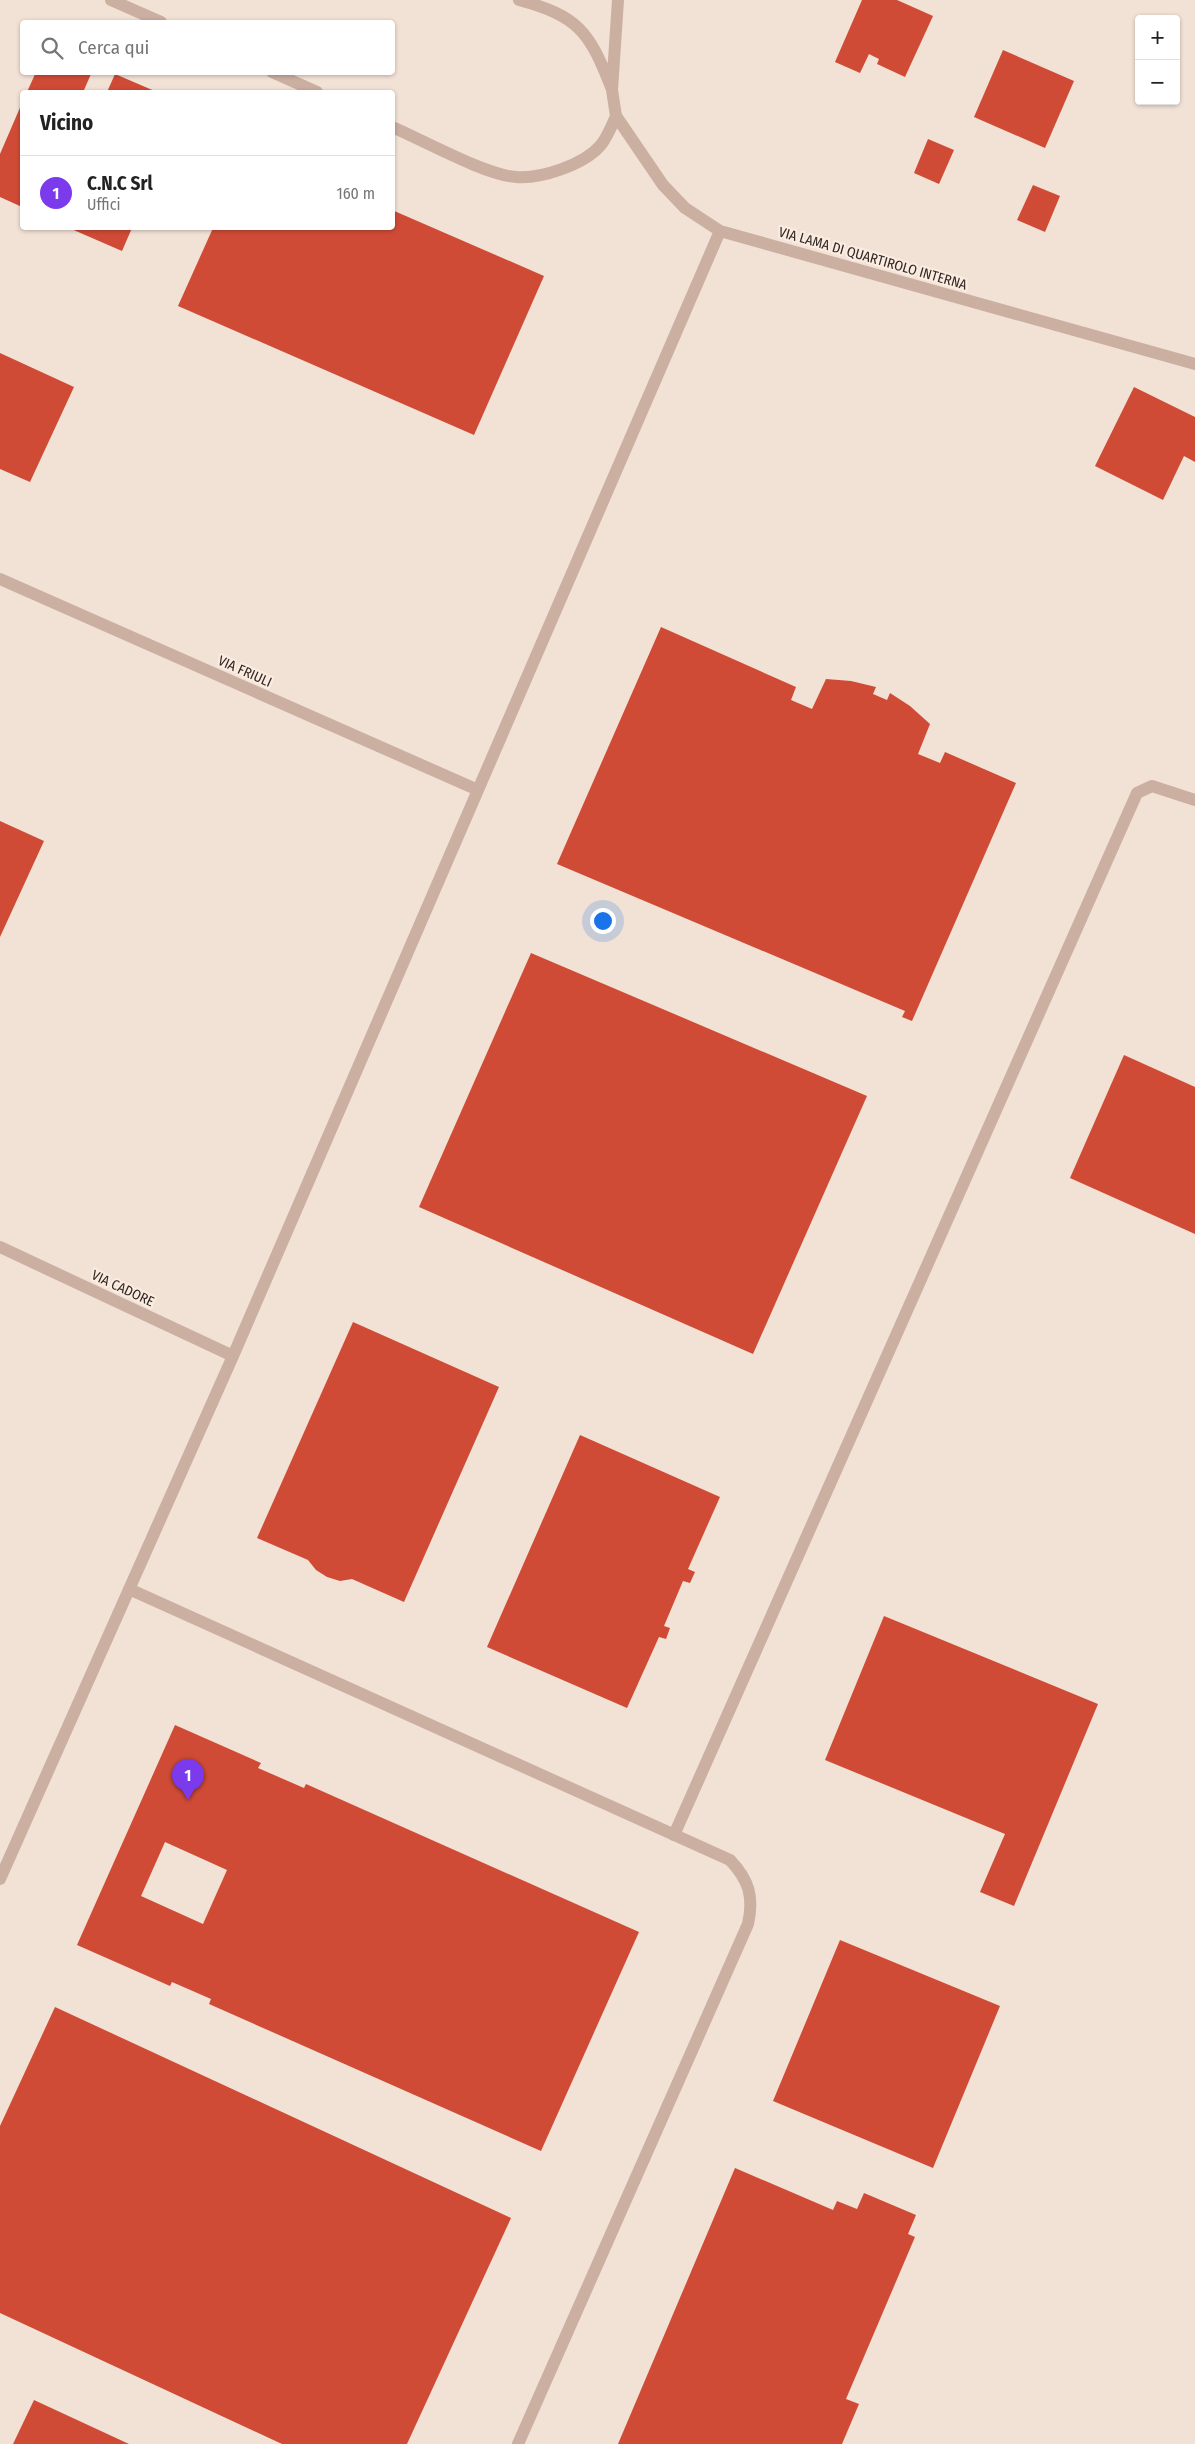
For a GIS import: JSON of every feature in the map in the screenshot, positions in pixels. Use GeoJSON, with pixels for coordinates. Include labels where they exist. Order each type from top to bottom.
{"type":"FeatureCollection","features":[{"type":"Feature","properties":{"kind":"street"},"geometry":{"type":"LineString","coordinates":[[111,0],[156,20]]}},
{"type":"Feature","properties":{"kind":"street","name":"VIA LAMA DI QUARTIROLO INTERNA"},"geometry":{"type":"LineString","coordinates":[[519,0],[549,8],[572,20],[590,42],[612,90]]}},
{"type":"Feature","properties":{"kind":"street","name":"VIA LAMA DI QUARTIROLO INTERNA"},"geometry":{"type":"LineString","coordinates":[[618,0],[612,90],[616,116],[662,184],[685,208],[720,231],[1195,364]]}},
{"type":"Feature","properties":{"kind":"street"},"geometry":{"type":"LineString","coordinates":[[279,75],[312,90]]}},
{"type":"Feature","properties":{"kind":"street"},"geometry":{"type":"LineString","coordinates":[[395,127],[491,171],[516,177],[556,172],[578,161],[601,146],[616,116]]}},
{"type":"Feature","properties":{"kind":"street"},"geometry":{"type":"LineString","coordinates":[[0,1878],[233,1356],[720,231]]}},
{"type":"Feature","properties":{"kind":"street","name":"VIA FRIULI"},"geometry":{"type":"LineString","coordinates":[[0,579],[478,790]]}},
{"type":"Feature","properties":{"kind":"street"},"geometry":{"type":"LineString","coordinates":[[674,1836],[1137,793],[1152,786],[1179,793],[1195,800]]}},
{"type":"Feature","properties":{"kind":"street","name":"VIA CADORE"},"geometry":{"type":"LineString","coordinates":[[0,1247],[233,1356]]}},
{"type":"Feature","properties":{"kind":"street"},"geometry":{"type":"LineString","coordinates":[[129,1590],[730,1860],[742,1873],[750,1889],[752,1907],[748,1924],[518,2444]]}},
{"type":"Feature","properties":{"kind":"building"},"geometry":{"type":"Polygon","coordinates":[[[862,0],[897,0],[933,16],[905,77],[877,64],[879,59],[869,54],[860,73],[835,62],[862,0]]]}},
{"type":"Feature","properties":{"kind":"building"},"geometry":{"type":"Polygon","coordinates":[[[1003,50],[1074,81],[1045,148],[974,117],[1003,50]]]}},
{"type":"Feature","properties":{"kind":"building"},"geometry":{"type":"Polygon","coordinates":[[[35,75],[91,75],[84,90],[28,90],[35,75]]]}},
{"type":"Feature","properties":{"kind":"building"},"geometry":{"type":"Polygon","coordinates":[[[115,75],[117,75],[152,90],[108,90],[115,75]]]}},
{"type":"Feature","properties":{"kind":"building"},"geometry":{"type":"Polygon","coordinates":[[[20,108],[20,206],[0,197],[0,154],[20,108]]]}},
{"type":"Feature","properties":{"kind":"building"},"geometry":{"type":"Polygon","coordinates":[[[928,139],[954,150],[939,184],[914,173],[928,139]]]}},
{"type":"Feature","properties":{"kind":"building"},"geometry":{"type":"Polygon","coordinates":[[[1033,185],[1060,196],[1045,232],[1017,220],[1033,185]]]}},
{"type":"Feature","properties":{"kind":"building"},"geometry":{"type":"Polygon","coordinates":[[[395,211],[544,276],[474,435],[178,306],[212,230],[395,230],[395,211]]]}},
{"type":"Feature","properties":{"kind":"building"},"geometry":{"type":"Polygon","coordinates":[[[74,230],[131,230],[122,251],[74,230]]]}},
{"type":"Feature","properties":{"kind":"building"},"geometry":{"type":"Polygon","coordinates":[[[0,353],[74,387],[30,482],[0,469],[0,353]]]}},
{"type":"Feature","properties":{"kind":"building"},"geometry":{"type":"Polygon","coordinates":[[[1134,387],[1195,417],[1195,462],[1184,456],[1163,500],[1095,466],[1134,387]]]}},
{"type":"Feature","properties":{"kind":"building"},"geometry":{"type":"Polygon","coordinates":[[[661,627],[796,687],[791,700],[812,709],[826,679],[851,681],[876,687],[873,694],[887,700],[890,693],[910,706],[930,724],[918,754],[940,763],[945,752],[1016,783],[912,1021],[902,1017],[905,1011],[557,864],[661,627]]]}},
{"type":"Feature","properties":{"kind":"building"},"geometry":{"type":"Polygon","coordinates":[[[0,821],[44,841],[0,937],[0,821]]]}},
{"type":"Feature","properties":{"kind":"building"},"geometry":{"type":"Polygon","coordinates":[[[531,953],[867,1096],[753,1354],[419,1207],[531,953]]]}},
{"type":"Feature","properties":{"kind":"building"},"geometry":{"type":"Polygon","coordinates":[[[1124,1055],[1195,1087],[1195,1234],[1070,1178],[1124,1055]]]}},
{"type":"Feature","properties":{"kind":"building"},"geometry":{"type":"Polygon","coordinates":[[[353,1322],[499,1387],[404,1602],[352,1579],[340,1581],[327,1577],[316,1570],[308,1560],[257,1538],[353,1322]]]}},
{"type":"Feature","properties":{"kind":"building"},"geometry":{"type":"Polygon","coordinates":[[[580,1435],[720,1497],[688,1569],[695,1572],[690,1583],[683,1581],[664,1626],[670,1628],[666,1639],[659,1637],[627,1708],[487,1647],[580,1435]]]}},
{"type":"Feature","properties":{"kind":"building"},"geometry":{"type":"Polygon","coordinates":[[[884,1616],[1098,1704],[1014,1906],[980,1892],[1005,1834],[825,1760],[884,1616]]]}},
{"type":"Feature","properties":{"kind":"building"},"geometry":{"type":"Polygon","coordinates":[[[175,1725],[261,1763],[258,1768],[304,1788],[306,1784],[639,1932],[541,2151],[209,2004],[211,1999],[172,1982],[170,1986],[77,1945],[175,1725]],[[165,1842],[141,1896],[203,1924],[227,1870],[165,1842]]]}},
{"type":"Feature","properties":{"kind":"building"},"geometry":{"type":"Polygon","coordinates":[[[840,1940],[1000,2006],[933,2168],[773,2101],[840,1940]]]}},
{"type":"Feature","properties":{"kind":"building"},"geometry":{"type":"Polygon","coordinates":[[[55,2007],[511,2218],[407,2444],[282,2444],[0,2313],[0,2126],[55,2007]]]}},
{"type":"Feature","properties":{"kind":"building"},"geometry":{"type":"Polygon","coordinates":[[[735,2168],[833,2210],[837,2201],[857,2209],[864,2193],[916,2215],[908,2234],[915,2237],[846,2399],[859,2404],[842,2444],[618,2444],[735,2168]]]}},
{"type":"Feature","properties":{"kind":"building"},"geometry":{"type":"Polygon","coordinates":[[[34,2400],[75,2419],[129,2444],[13,2444],[34,2400]]]}},
{"type":"Feature","properties":{"kind":"place","name":"C.N.C Srl"},"geometry":{"type":"Point","coordinates":[188,1800]}}]}
